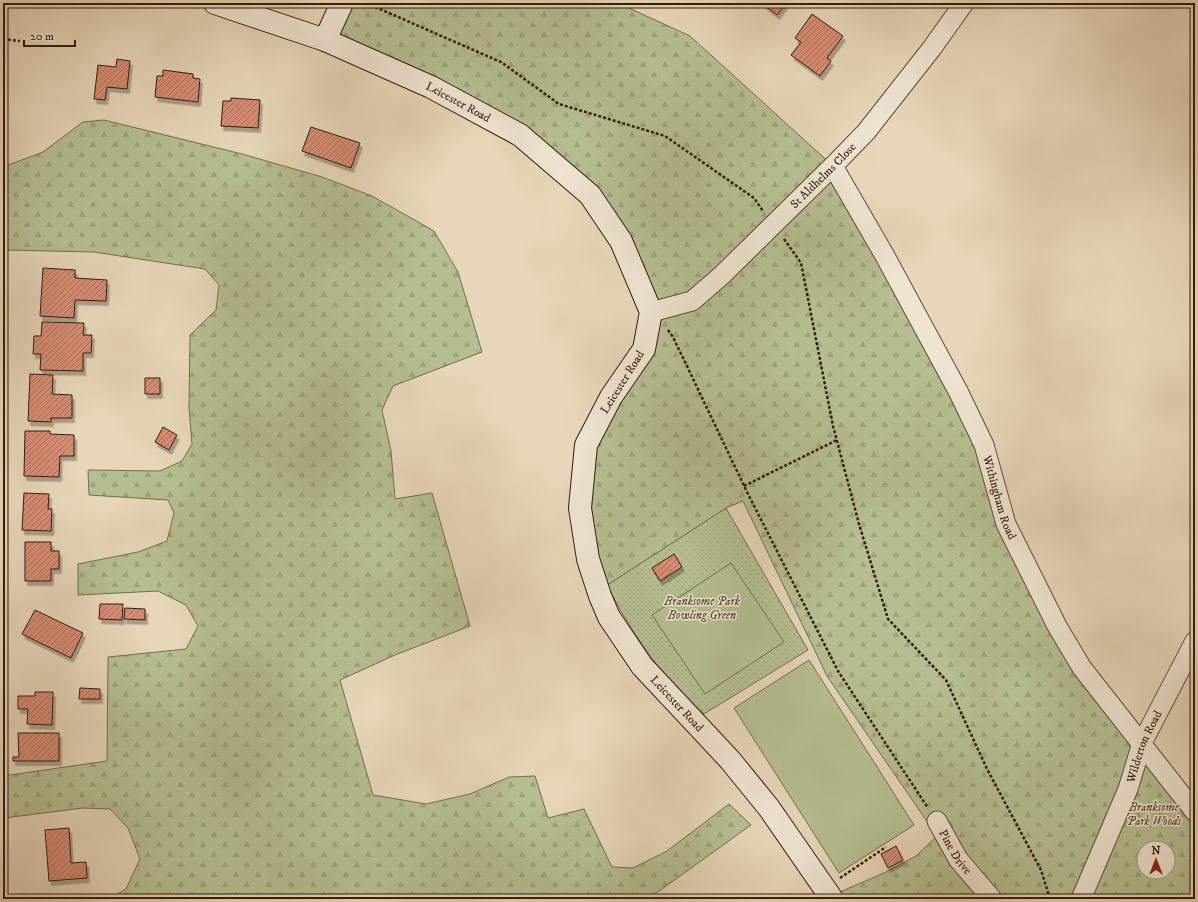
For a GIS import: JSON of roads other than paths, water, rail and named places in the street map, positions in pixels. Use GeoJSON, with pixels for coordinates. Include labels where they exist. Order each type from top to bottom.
{"type":"FeatureCollection","features":[{"type":"Feature","properties":{"kind":"street","name":"Leicester Road"},"geometry":{"type":"LineString","coordinates":[[215,3],[325,40],[431,88],[520,135],[590,195],[621,241],[651,312],[644,349],[611,397],[586,445],[580,508],[588,559],[600,596],[609,617],[642,666],[730,760],[769,808],[832,899]]}},
{"type":"Feature","properties":{"kind":"street"},"geometry":{"type":"LineString","coordinates":[[325,40],[342,3]]}},
{"type":"Feature","properties":{"kind":"street","name":"St Aldhelms Close"},"geometry":{"type":"LineString","coordinates":[[651,312],[692,301],[721,276],[833,166],[866,132],[932,48],[964,3]]}},
{"type":"Feature","properties":{"kind":"street","name":"Withingham Road"},"geometry":{"type":"LineString","coordinates":[[833,166],[885,256],[962,400],[984,445],[1006,524],[1057,626],[1082,668],[1195,812]]}},
{"type":"Feature","properties":{"kind":"street","name":"Wilderton Road"},"geometry":{"type":"LineString","coordinates":[[1081,899],[1128,790],[1142,743],[1195,641]]}},
{"type":"Feature","properties":{"kind":"street","name":"Pine Drive"},"geometry":{"type":"LineString","coordinates":[[937,821],[958,859],[992,899]]}},
{"type":"Feature","properties":{"kind":"park label","name":"Branksome Park Bowling Green"},"geometry":{"type":"Point","coordinates":[702,608]}},
{"type":"Feature","properties":{"kind":"park label","name":"Branksome Park Woods"},"geometry":{"type":"Point","coordinates":[1154,814]}}]}
